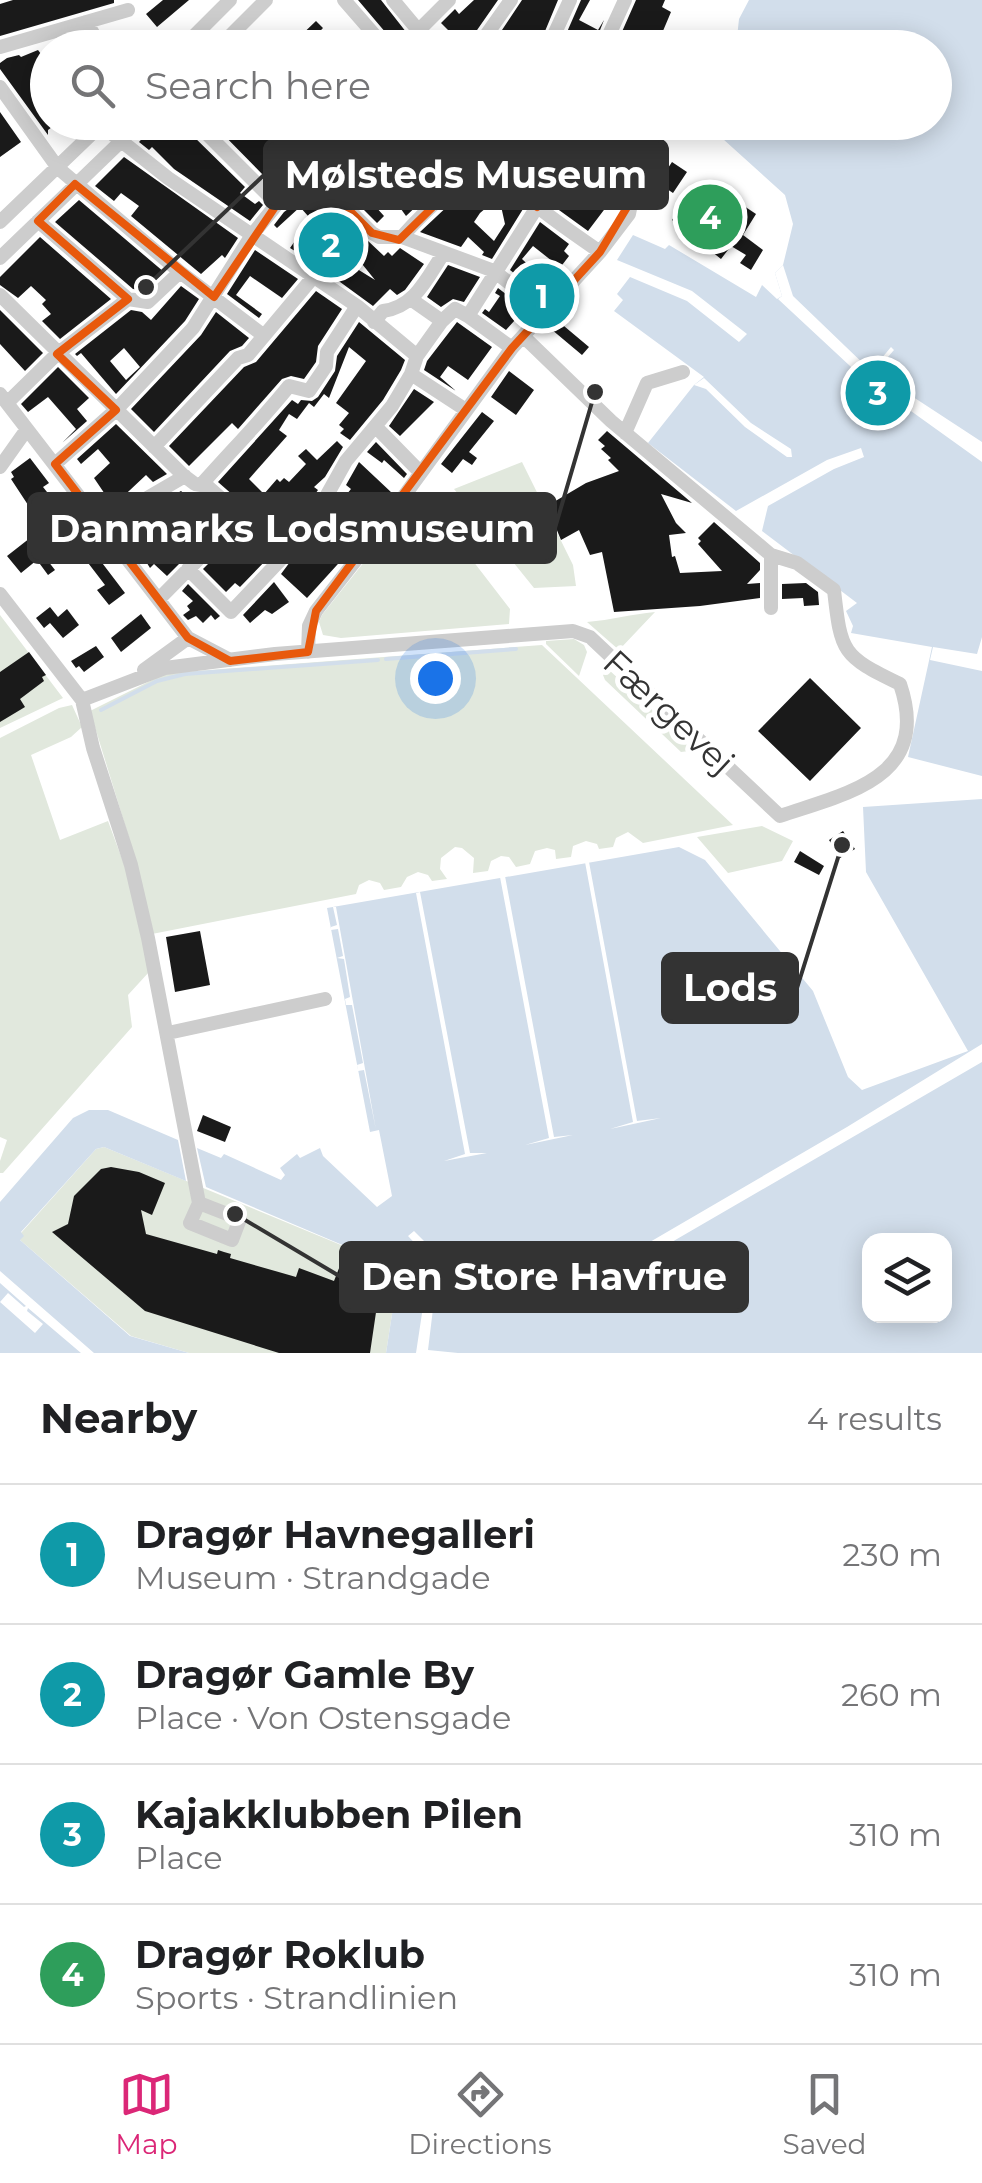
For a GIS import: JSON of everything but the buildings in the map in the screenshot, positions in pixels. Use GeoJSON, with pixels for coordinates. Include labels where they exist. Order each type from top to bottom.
{"type":"FeatureCollection","features":[{"type":"Feature","properties":{"kind":"street"},"geometry":{"type":"LineString","coordinates":[[209,30],[230,0]]}},
{"type":"Feature","properties":{"kind":"street"},"geometry":{"type":"LineString","coordinates":[[236,30],[266,0]]}},
{"type":"Feature","properties":{"kind":"street"},"geometry":{"type":"LineString","coordinates":[[344,0],[370,30]]}},
{"type":"Feature","properties":{"kind":"street"},"geometry":{"type":"LineString","coordinates":[[393,0],[415,30]]}},
{"type":"Feature","properties":{"kind":"street"},"geometry":{"type":"LineString","coordinates":[[430,30],[450,0]]}},
{"type":"Feature","properties":{"kind":"street"},"geometry":{"type":"LineString","coordinates":[[490,30],[511,0]]}},
{"type":"Feature","properties":{"kind":"street"},"geometry":{"type":"LineString","coordinates":[[556,30],[570,0]]}},
{"type":"Feature","properties":{"kind":"street"},"geometry":{"type":"LineString","coordinates":[[611,30],[625,0]]}},
{"type":"Feature","properties":{"kind":"street"},"geometry":{"type":"LineString","coordinates":[[58,30],[128,10]]}},
{"type":"Feature","properties":{"kind":"street"},"geometry":{"type":"LineString","coordinates":[[86,22],[91,30]]}},
{"type":"Feature","properties":{"kind":"street"},"geometry":{"type":"LineString","coordinates":[[0,47],[30,38]]}},
{"type":"Feature","properties":{"kind":"street"},"geometry":{"type":"LineString","coordinates":[[0,87],[30,129]]}},
{"type":"Feature","properties":{"kind":"street"},"geometry":{"type":"LineString","coordinates":[[38,140],[75,184],[263,336]]}},
{"type":"Feature","properties":{"kind":"street"},"geometry":{"type":"LineString","coordinates":[[0,222],[87,140]]}},
{"type":"Feature","properties":{"kind":"street"},"geometry":{"type":"LineString","coordinates":[[213,140],[277,204]]}},
{"type":"Feature","properties":{"kind":"street"},"geometry":{"type":"LineString","coordinates":[[285,140],[320,181],[379,237],[402,237],[494,271],[546,312]]}},
{"type":"Feature","properties":{"kind":"street"},"geometry":{"type":"LineString","coordinates":[[347,140],[365,160]]}},
{"type":"Feature","properties":{"kind":"street"},"geometry":{"type":"LineString","coordinates":[[55,464],[118,409],[194,328],[252,235],[277,204],[365,160],[391,140]]}},
{"type":"Feature","properties":{"kind":"street"},"geometry":{"type":"LineString","coordinates":[[480,140],[504,176],[537,207],[600,252]]}},
{"type":"Feature","properties":{"kind":"street"},"geometry":{"type":"LineString","coordinates":[[308,652],[309,626],[316,611],[518,342],[629,214],[632,198],[554,140]]}},
{"type":"Feature","properties":{"kind":"street"},"geometry":{"type":"LineString","coordinates":[[0,258],[121,142],[316,276],[416,356]]}},
{"type":"Feature","properties":{"kind":"street"},"geometry":{"type":"LineString","coordinates":[[402,237],[434,200],[458,184],[487,154]]}},
{"type":"Feature","properties":{"kind":"street"},"geometry":{"type":"LineString","coordinates":[[468,316],[494,271],[574,157]]}},
{"type":"Feature","properties":{"kind":"street"},"geometry":{"type":"LineString","coordinates":[[38,221],[128,299],[148,302],[180,272]]}},
{"type":"Feature","properties":{"kind":"street"},"geometry":{"type":"LineString","coordinates":[[374,322],[383,310],[397,309],[412,300],[443,254]]}},
{"type":"Feature","properties":{"kind":"street"},"geometry":{"type":"LineString","coordinates":[[154,447],[238,358],[248,356],[316,276]]}},
{"type":"Feature","properties":{"kind":"street"},"geometry":{"type":"LineString","coordinates":[[0,295],[185,476],[206,486],[285,555]]}},
{"type":"Feature","properties":{"kind":"street"},"geometry":{"type":"LineString","coordinates":[[128,299],[4,398],[188,638],[230,661]]}},
{"type":"Feature","properties":{"kind":"street"},"geometry":{"type":"LineString","coordinates":[[412,300],[442,322]]}},
{"type":"Feature","properties":{"kind":"street"},"geometry":{"type":"LineString","coordinates":[[201,485],[238,443],[248,438],[289,386],[309,390],[326,366],[327,352],[357,306]]}},
{"type":"Feature","properties":{"kind":"street"},"geometry":{"type":"LineString","coordinates":[[188,569],[231,612],[285,555],[346,461],[376,427],[411,374],[416,356],[455,309],[518,342],[771,554],[771,608]]}},
{"type":"Feature","properties":{"kind":"street"},"geometry":{"type":"LineString","coordinates":[[625,433],[646,383],[683,372]]}},
{"type":"Feature","properties":{"kind":"street"},"geometry":{"type":"LineString","coordinates":[[411,374],[466,410]]}},
{"type":"Feature","properties":{"kind":"street"},"geometry":{"type":"LineString","coordinates":[[376,427],[420,472]]}},
{"type":"Feature","properties":{"kind":"street"},"geometry":{"type":"LineString","coordinates":[[0,467],[27,429]]}},
{"type":"Feature","properties":{"kind":"street"},"geometry":{"type":"LineString","coordinates":[[109,533],[142,501],[185,476]]}},
{"type":"Feature","properties":{"kind":"street"},"geometry":{"type":"LineString","coordinates":[[159,600],[240,517]]}},
{"type":"Feature","properties":{"kind":"street","name":"Færgevej"},"geometry":{"type":"LineString","coordinates":[[131,679],[164,668],[308,652],[573,631],[582,633],[780,816],[872,782],[887,771],[898,754],[907,706],[900,684],[866,668],[839,639],[834,590],[797,562],[771,554]]}},
{"type":"Feature","properties":{"kind":"street"},"geometry":{"type":"LineString","coordinates":[[0,594],[82,700],[130,865],[168,1033],[198,1203]]}},
{"type":"Feature","properties":{"kind":"street"},"geometry":{"type":"LineString","coordinates":[[82,700],[131,679],[188,638]]}},
{"type":"Feature","properties":{"kind":"street"},"geometry":{"type":"LineString","coordinates":[[168,1033],[325,1000]]}},
{"type":"Feature","properties":{"kind":"highlighted area"},"geometry":{"type":"Polygon","coordinates":[[[487,154],[537,207],[574,157],[632,199],[600,252],[512,348],[316,611],[308,652],[230,661],[188,638],[55,464],[116,410],[57,354],[128,299],[38,221],[75,184],[214,297],[277,204],[315,176],[372,233],[399,240],[487,154]]]}},
{"type":"Feature","properties":{"kind":"shaded area"},"geometry":{"type":"Polygon","coordinates":[[[749,0],[982,0],[982,776],[908,757],[932,647],[851,633],[853,626],[846,611],[857,603],[762,531],[768,506],[864,457],[861,448],[827,460],[736,511],[648,443],[704,377],[614,311],[623,300],[617,294],[630,277],[687,301],[739,342],[747,334],[692,291],[617,260],[633,235],[665,249],[669,245],[756,297],[762,285],[777,299],[782,296],[775,273],[783,265],[793,224],[785,195],[724,140],[952,140],[952,30],[738,30],[749,0]]]}},
{"type":"Feature","properties":{"kind":"shaded area"},"geometry":{"type":"Polygon","coordinates":[[[522,462],[573,565],[576,586],[534,588],[454,489],[522,462]]]}},
{"type":"Feature","properties":{"kind":"shaded area"},"geometry":{"type":"Polygon","coordinates":[[[426,500],[510,609],[509,624],[341,638],[323,635],[319,622],[322,615],[407,508],[426,500]]]}},
{"type":"Feature","properties":{"kind":"shaded area"},"geometry":{"type":"Polygon","coordinates":[[[655,612],[619,650],[587,622],[605,620],[655,612]]]}},
{"type":"Feature","properties":{"kind":"shaded area"},"geometry":{"type":"Polygon","coordinates":[[[0,615],[63,698],[0,728],[0,615]]]}},
{"type":"Feature","properties":{"kind":"shaded area"},"geometry":{"type":"Polygon","coordinates":[[[574,639],[587,652],[579,676],[546,644],[574,639]]]}},
{"type":"Feature","properties":{"kind":"shaded area"},"geometry":{"type":"Polygon","coordinates":[[[542,645],[733,825],[643,843],[628,832],[616,838],[613,847],[599,849],[597,844],[586,841],[573,846],[571,857],[556,859],[555,850],[547,848],[535,851],[530,864],[516,867],[509,857],[501,856],[491,861],[488,871],[473,873],[474,858],[455,847],[441,858],[440,869],[447,879],[432,881],[418,872],[407,877],[401,887],[384,890],[380,883],[369,880],[359,885],[356,894],[152,934],[133,851],[90,711],[162,675],[542,645]]]}},
{"type":"Feature","properties":{"kind":"shaded area"},"geometry":{"type":"Polygon","coordinates":[[[608,669],[688,743],[689,751],[681,752],[605,680],[603,675],[608,669]]]}},
{"type":"Feature","properties":{"kind":"shaded area"},"geometry":{"type":"Polygon","coordinates":[[[72,705],[82,727],[71,737],[31,755],[60,840],[108,821],[132,886],[149,972],[128,995],[132,1027],[0,1173],[7,1140],[0,1137],[0,738],[72,705]]]}},
{"type":"Feature","properties":{"kind":"shaded area"},"geometry":{"type":"Polygon","coordinates":[[[982,799],[982,1353],[386,1353],[399,1269],[206,1187],[197,1148],[221,1158],[224,1154],[281,1180],[285,1175],[280,1168],[297,1154],[300,1158],[320,1148],[323,1156],[377,1207],[392,1196],[379,1130],[370,1132],[327,908],[679,847],[705,860],[813,991],[848,1077],[862,1090],[968,1051],[866,872],[863,807],[982,799]]]}},
{"type":"Feature","properties":{"kind":"shaded area"},"geometry":{"type":"Polygon","coordinates":[[[762,826],[793,841],[782,861],[728,873],[697,837],[762,826]]]}},
{"type":"Feature","properties":{"kind":"shaded area"},"geometry":{"type":"Polygon","coordinates":[[[89,1110],[108,1110],[178,1140],[186,1181],[104,1147],[96,1149],[21,1232],[24,1236],[20,1240],[130,1336],[189,1353],[0,1353],[0,1202],[73,1118],[89,1110]]]}},
{"type":"Feature","properties":{"kind":"shaded area"},"geometry":{"type":"Polygon","coordinates":[[[104,1147],[399,1269],[386,1353],[189,1353],[131,1336],[20,1240],[21,1233],[96,1149],[104,1147]]]}},
{"type":"Feature","properties":{"kind":"pier"},"geometry":{"type":"Polygon","coordinates":[[[783,265],[793,296],[871,371],[891,347],[894,350],[875,372],[982,442],[982,462],[890,396],[880,410],[856,395],[864,379],[778,299],[782,296],[775,273],[783,265]]]}},
{"type":"Feature","properties":{"kind":"pier"},"geometry":{"type":"Polygon","coordinates":[[[704,378],[751,423],[791,449],[792,457],[745,427],[706,389],[694,385],[704,378]]]}},
{"type":"Feature","properties":{"kind":"pier"},"geometry":{"type":"Polygon","coordinates":[[[982,637],[982,671],[930,660],[933,647],[977,654],[982,637]]]}},
{"type":"Feature","properties":{"kind":"pier"},"geometry":{"type":"Polygon","coordinates":[[[585,862],[589,862],[637,1121],[661,1118],[610,1129],[633,1122],[585,862]]]}},
{"type":"Feature","properties":{"kind":"pier"},"geometry":{"type":"Polygon","coordinates":[[[505,876],[554,1137],[573,1135],[525,1145],[549,1138],[500,877],[505,876]]]}},
{"type":"Feature","properties":{"kind":"pier"},"geometry":{"type":"Polygon","coordinates":[[[420,892],[470,1153],[487,1153],[444,1161],[465,1154],[416,893],[420,892]]]}},
{"type":"Feature","properties":{"kind":"pier"},"geometry":{"type":"Polygon","coordinates":[[[336,907],[376,1130],[364,1070],[358,1071],[357,1065],[363,1063],[352,1005],[346,1005],[345,999],[350,997],[344,959],[337,958],[343,956],[338,929],[331,930],[337,925],[336,907]]]}},
{"type":"Feature","properties":{"kind":"pier"},"geometry":{"type":"Polygon","coordinates":[[[982,1044],[982,1062],[565,1304],[559,1301],[559,1295],[982,1044]]]}},
{"type":"Feature","properties":{"kind":"pier"},"geometry":{"type":"Polygon","coordinates":[[[414,1231],[431,1248],[438,1268],[428,1350],[458,1353],[416,1353],[429,1267],[425,1254],[408,1236],[414,1231]]]}},
{"type":"Feature","properties":{"kind":"pier"},"geometry":{"type":"Polygon","coordinates":[[[0,1271],[94,1353],[81,1353],[28,1308],[43,1324],[35,1333],[0,1302],[8,1293],[26,1306],[0,1283],[0,1271]]]}},
{"type":"Feature","properties":{"kind":"waterway"},"geometry":{"type":"LineString","coordinates":[[386,659],[516,649]]}},
{"type":"Feature","properties":{"kind":"waterway"},"geometry":{"type":"LineString","coordinates":[[101,710],[157,681],[185,674],[378,660]]}},
{"type":"Feature","properties":{"kind":"place","name":"Dragør Roklub"},"geometry":{"type":"Point","coordinates":[710,217]}},
{"type":"Feature","properties":{"kind":"place","name":"Dragør Gamle By"},"geometry":{"type":"Point","coordinates":[331,245]}},
{"type":"Feature","properties":{"kind":"place","name":"Mølsteds Museum"},"geometry":{"type":"Point","coordinates":[146,287]}},
{"type":"Feature","properties":{"kind":"place","name":"Dragør Havnegalleri"},"geometry":{"type":"Point","coordinates":[542,296]}},
{"type":"Feature","properties":{"kind":"place","name":"Danmarks Lodsmuseum"},"geometry":{"type":"Point","coordinates":[595,392]}},
{"type":"Feature","properties":{"kind":"place","name":"Kajakklubben Pilen"},"geometry":{"type":"Point","coordinates":[878,393]}},
{"type":"Feature","properties":{"kind":"place","name":"Lods"},"geometry":{"type":"Point","coordinates":[842,845]}},
{"type":"Feature","properties":{"kind":"place","name":"Den Store Havfrue"},"geometry":{"type":"Point","coordinates":[235,1214]}}]}
